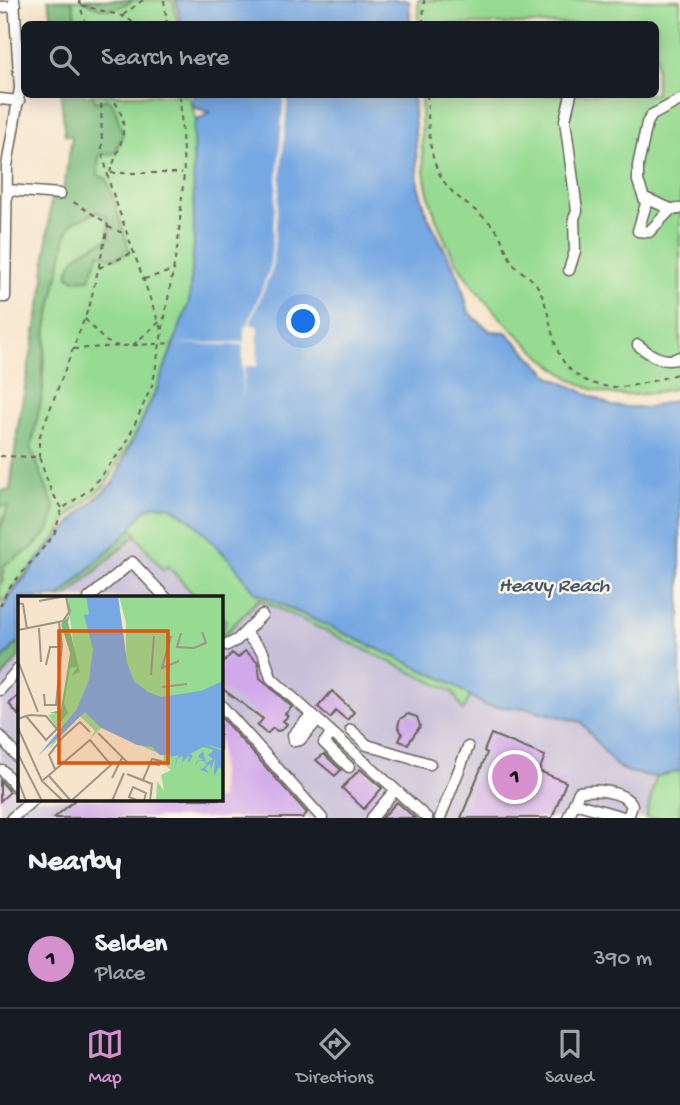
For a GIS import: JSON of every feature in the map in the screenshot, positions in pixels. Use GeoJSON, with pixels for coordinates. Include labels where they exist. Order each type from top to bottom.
{"type":"FeatureCollection","features":[{"type":"Feature","properties":{"kind":"street"},"geometry":{"type":"LineString","coordinates":[[0,7],[15,3],[19,101],[7,166],[7,297]]}},
{"type":"Feature","properties":{"kind":"street"},"geometry":{"type":"LineString","coordinates":[[569,270],[575,251],[570,216],[577,211],[565,120],[570,98]]}},
{"type":"Feature","properties":{"kind":"street"},"geometry":{"type":"LineString","coordinates":[[0,99],[19,101]]}},
{"type":"Feature","properties":{"kind":"street"},"geometry":{"type":"LineString","coordinates":[[645,198],[675,209],[655,229],[642,233],[638,227],[645,198],[638,181],[638,166],[647,122],[652,115],[680,100]]}},
{"type":"Feature","properties":{"kind":"street"},"geometry":{"type":"LineString","coordinates":[[7,190],[60,194]]}},
{"type":"Feature","properties":{"kind":"street"},"geometry":{"type":"LineString","coordinates":[[638,345],[648,354],[664,359],[680,357]]}},
{"type":"Feature","properties":{"kind":"street"},"geometry":{"type":"LineString","coordinates":[[90,596],[132,562],[165,596]]}},
{"type":"Feature","properties":{"kind":"street"},"geometry":{"type":"LineString","coordinates":[[227,645],[262,615]]}},
{"type":"Feature","properties":{"kind":"street"},"geometry":{"type":"LineString","coordinates":[[244,633],[263,652],[271,678],[427,818]]}},
{"type":"Feature","properties":{"kind":"street"},"geometry":{"type":"LineString","coordinates":[[0,690],[18,669]]}},
{"type":"Feature","properties":{"kind":"street"},"geometry":{"type":"LineString","coordinates":[[222,706],[322,818]]}},
{"type":"Feature","properties":{"kind":"street"},"geometry":{"type":"LineString","coordinates":[[351,730],[367,745],[430,764]]}},
{"type":"Feature","properties":{"kind":"street"},"geometry":{"type":"LineString","coordinates":[[332,733],[324,743],[349,766]]}},
{"type":"Feature","properties":{"kind":"street"},"geometry":{"type":"LineString","coordinates":[[0,736],[18,757]]}},
{"type":"Feature","properties":{"kind":"street"},"geometry":{"type":"LineString","coordinates":[[440,818],[468,747]]}},
{"type":"Feature","properties":{"kind":"street"},"geometry":{"type":"LineString","coordinates":[[2,770],[18,789]]}},
{"type":"Feature","properties":{"kind":"street"},"geometry":{"type":"LineString","coordinates":[[568,818],[573,803],[579,792],[592,789],[622,796],[632,805],[628,818],[573,803]]}},
{"type":"Feature","properties":{"kind":"street"},"geometry":{"type":"LineString","coordinates":[[372,818],[395,790]]}},
{"type":"Feature","properties":{"kind":"street"},"geometry":{"type":"LineString","coordinates":[[12,818],[30,800]]}},
{"type":"Feature","properties":{"kind":"path"},"geometry":{"type":"LineString","coordinates":[[79,0],[84,21]]}},
{"type":"Feature","properties":{"kind":"path"},"geometry":{"type":"LineString","coordinates":[[122,16],[143,0]]}},
{"type":"Feature","properties":{"kind":"path"},"geometry":{"type":"LineString","coordinates":[[164,0],[167,21]]}},
{"type":"Feature","properties":{"kind":"path"},"geometry":{"type":"LineString","coordinates":[[424,0],[424,21]]}},
{"type":"Feature","properties":{"kind":"path"},"geometry":{"type":"LineString","coordinates":[[81,5],[131,21]]}},
{"type":"Feature","properties":{"kind":"path"},"geometry":{"type":"LineString","coordinates":[[101,98],[103,150],[133,252],[163,336]]}},
{"type":"Feature","properties":{"kind":"path"},"geometry":{"type":"LineString","coordinates":[[109,172],[125,138],[116,103],[112,98]]}},
{"type":"Feature","properties":{"kind":"path"},"geometry":{"type":"LineString","coordinates":[[0,606],[9,589],[54,535],[62,509],[90,489],[124,446],[153,383],[175,270],[184,173],[180,98]]}},
{"type":"Feature","properties":{"kind":"path"},"geometry":{"type":"LineString","coordinates":[[426,98],[431,153],[440,175],[456,195],[501,234],[514,265],[538,287],[564,362],[574,373],[623,388],[642,386],[680,373]]}},
{"type":"Feature","properties":{"kind":"path"},"geometry":{"type":"LineString","coordinates":[[109,172],[184,173]]}},
{"type":"Feature","properties":{"kind":"path"},"geometry":{"type":"LineString","coordinates":[[60,194],[108,226],[129,235]]}},
{"type":"Feature","properties":{"kind":"path"},"geometry":{"type":"LineString","coordinates":[[62,509],[51,491],[38,457],[38,438],[84,318],[108,226]]}},
{"type":"Feature","properties":{"kind":"path"},"geometry":{"type":"LineString","coordinates":[[98,268],[133,252]]}},
{"type":"Feature","properties":{"kind":"path"},"geometry":{"type":"LineString","coordinates":[[143,279],[175,270]]}},
{"type":"Feature","properties":{"kind":"path"},"geometry":{"type":"LineString","coordinates":[[133,346],[167,316]]}},
{"type":"Feature","properties":{"kind":"path"},"geometry":{"type":"LineString","coordinates":[[84,318],[105,341],[120,347]]}},
{"type":"Feature","properties":{"kind":"path"},"geometry":{"type":"LineString","coordinates":[[73,349],[170,343]]}},
{"type":"Feature","properties":{"kind":"path"},"geometry":{"type":"LineString","coordinates":[[0,456],[38,457]]}},
{"type":"Feature","properties":{"kind":"shaded area"},"geometry":{"type":"Polygon","coordinates":[[[131,529],[447,681],[485,706],[526,708],[581,722],[621,769],[656,777],[645,818],[0,818],[0,662],[18,642],[18,800],[222,800],[222,596],[60,596],[131,529]]]}},
{"type":"Feature","properties":{"kind":"green space"},"geometry":{"type":"Polygon","coordinates":[[[48,0],[72,0],[76,21],[53,21],[48,0]]]}},
{"type":"Feature","properties":{"kind":"green space"},"geometry":{"type":"Polygon","coordinates":[[[71,0],[173,0],[177,21],[75,21],[71,0]]]}},
{"type":"Feature","properties":{"kind":"green space"},"geometry":{"type":"Polygon","coordinates":[[[84,0],[134,0],[121,6],[103,9],[84,0]]]}},
{"type":"Feature","properties":{"kind":"green space"},"geometry":{"type":"Polygon","coordinates":[[[418,0],[680,0],[680,387],[631,395],[601,392],[572,379],[531,347],[497,314],[457,263],[430,200],[422,148],[421,98],[659,98],[659,21],[419,21],[418,0]]]}},
{"type":"Feature","properties":{"kind":"green space"},"geometry":{"type":"Polygon","coordinates":[[[61,98],[94,98],[95,102],[108,99],[114,106],[123,134],[115,153],[99,155],[98,175],[107,179],[130,252],[115,259],[99,253],[90,279],[75,280],[68,276],[78,255],[110,237],[107,216],[97,212],[73,222],[67,232],[47,328],[42,369],[43,390],[31,448],[55,509],[49,531],[31,549],[4,565],[3,581],[0,583],[0,530],[8,506],[0,506],[0,491],[10,490],[19,420],[43,289],[51,198],[62,199],[72,136],[65,135],[61,98]]]}},
{"type":"Feature","properties":{"kind":"green space"},"geometry":{"type":"Polygon","coordinates":[[[90,98],[190,98],[196,121],[210,112],[193,107],[193,98],[218,98],[680,648],[680,818],[646,818],[656,777],[621,769],[581,722],[526,708],[486,706],[470,696],[463,711],[453,692],[259,599],[222,637],[225,621],[222,616],[222,596],[195,596],[168,566],[163,570],[131,529],[60,596],[18,596],[18,642],[0,662],[0,612],[20,583],[78,515],[113,483],[141,424],[106,484],[68,517],[57,536],[0,605],[0,506],[9,505],[19,420],[40,408],[47,328],[67,231],[73,222],[90,98]]]}},
{"type":"Feature","properties":{"kind":"green space"},"geometry":{"type":"Polygon","coordinates":[[[131,529],[137,534],[68,596],[61,596],[131,529]]]}},
{"type":"Feature","properties":{"kind":"green space"},"geometry":{"type":"Polygon","coordinates":[[[18,642],[18,658],[0,680],[0,662],[18,642]]]}},
{"type":"Feature","properties":{"kind":"water"},"geometry":{"type":"Polygon","coordinates":[[[176,0],[409,0],[410,21],[180,21],[176,0]]]}},
{"type":"Feature","properties":{"kind":"water","name":"Heavy Reach"},"geometry":{"type":"Polygon","coordinates":[[[193,98],[413,98],[418,185],[427,215],[459,277],[469,313],[490,331],[506,332],[551,377],[612,406],[646,408],[680,399],[680,771],[656,777],[628,772],[615,765],[581,722],[526,708],[486,706],[447,681],[256,593],[231,561],[193,522],[172,507],[156,505],[144,511],[131,529],[60,596],[18,596],[18,642],[0,662],[0,612],[20,583],[78,515],[113,483],[157,388],[189,302],[194,243],[193,129],[196,121],[210,112],[193,107],[193,98]]]}},
{"type":"Feature","properties":{"kind":"pier"},"geometry":{"type":"Polygon","coordinates":[[[284,98],[288,98],[272,269],[250,324],[258,327],[257,366],[245,366],[242,398],[243,345],[170,344],[244,342],[244,327],[247,327],[270,268],[284,98]]]}},
{"type":"Feature","properties":{"kind":"building"},"geometry":{"type":"Polygon","coordinates":[[[245,651],[258,662],[260,678],[292,707],[285,714],[288,716],[283,721],[287,724],[282,730],[273,728],[267,734],[257,726],[263,719],[222,688],[222,660],[224,662],[232,653],[238,658],[245,651]]]}},
{"type":"Feature","properties":{"kind":"building"},"geometry":{"type":"Polygon","coordinates":[[[332,691],[354,712],[347,720],[336,711],[330,718],[318,707],[332,691]]]}},
{"type":"Feature","properties":{"kind":"building"},"geometry":{"type":"Polygon","coordinates":[[[18,696],[18,715],[9,704],[18,696]]]}},
{"type":"Feature","properties":{"kind":"building"},"geometry":{"type":"Polygon","coordinates":[[[408,714],[417,717],[420,726],[408,744],[399,741],[402,734],[398,726],[400,719],[408,714]]]}},
{"type":"Feature","properties":{"kind":"building"},"geometry":{"type":"Polygon","coordinates":[[[222,718],[307,813],[302,818],[54,818],[75,800],[222,800],[222,718]]]}},
{"type":"Feature","properties":{"kind":"building"},"geometry":{"type":"Polygon","coordinates":[[[491,734],[545,756],[539,771],[566,782],[552,818],[461,818],[487,753],[484,751],[491,734]]]}},
{"type":"Feature","properties":{"kind":"building"},"geometry":{"type":"Polygon","coordinates":[[[324,754],[341,770],[335,776],[316,760],[324,754]]]}},
{"type":"Feature","properties":{"kind":"building"},"geometry":{"type":"Polygon","coordinates":[[[360,769],[382,788],[364,809],[342,788],[360,769]]]}},
{"type":"Feature","properties":{"kind":"building"},"geometry":{"type":"Polygon","coordinates":[[[0,780],[10,792],[0,801],[0,780]]]}},
{"type":"Feature","properties":{"kind":"building"},"geometry":{"type":"Polygon","coordinates":[[[397,802],[415,818],[382,818],[397,802]]]}},
{"type":"Feature","properties":{"kind":"place","name":"Selden"},"geometry":{"type":"Point","coordinates":[515,777]}}]}
